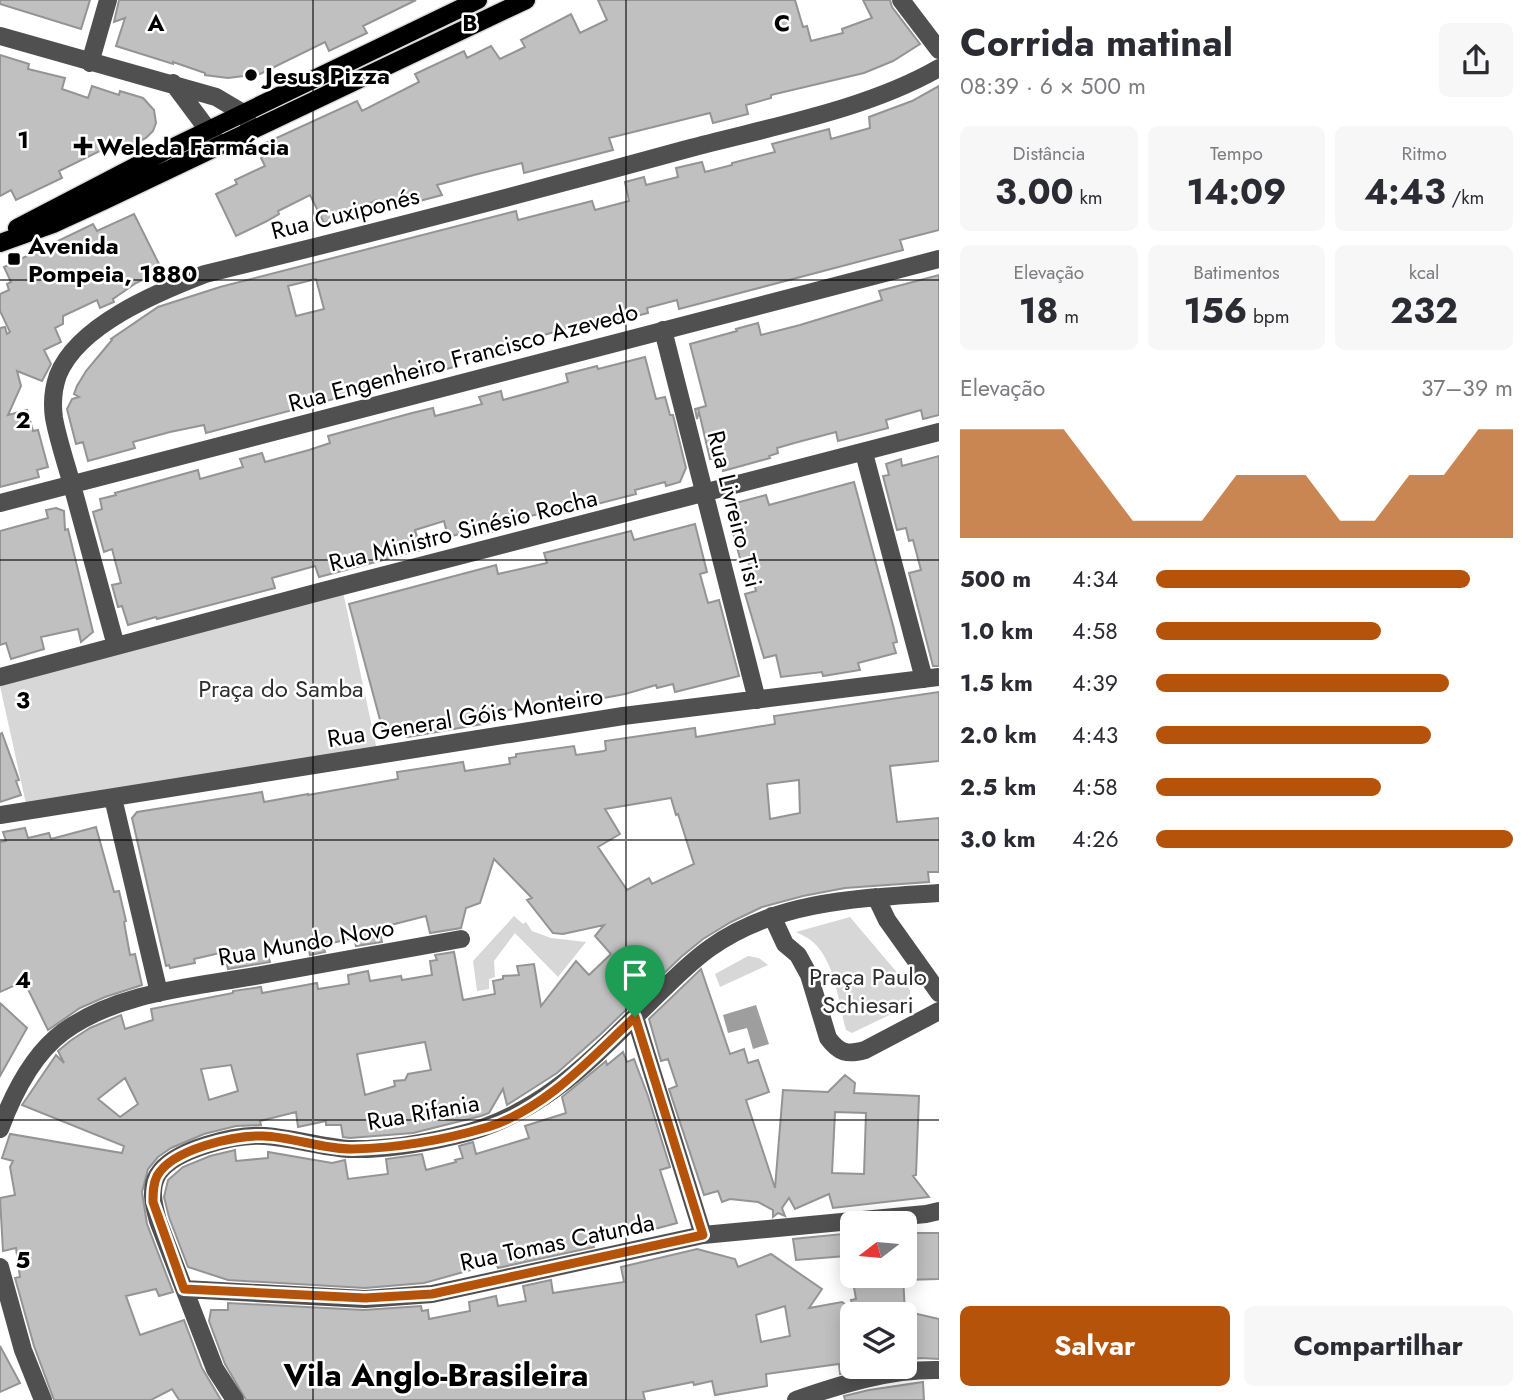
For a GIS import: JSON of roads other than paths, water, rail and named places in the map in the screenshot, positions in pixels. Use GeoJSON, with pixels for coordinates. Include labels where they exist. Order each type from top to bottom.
{"type":"FeatureCollection","features":[{"type":"Feature","properties":{"kind":"main road"},"geometry":{"type":"LineString","coordinates":[[0,237],[97,185],[478,0]]}},
{"type":"Feature","properties":{"kind":"main road"},"geometry":{"type":"LineString","coordinates":[[0,243],[53,224],[526,0]]}},
{"type":"Feature","properties":{"kind":"street"},"geometry":{"type":"LineString","coordinates":[[90,63],[108,0]]}},
{"type":"Feature","properties":{"kind":"street"},"geometry":{"type":"LineString","coordinates":[[901,0],[939,50]]}},
{"type":"Feature","properties":{"kind":"street"},"geometry":{"type":"LineString","coordinates":[[0,36],[216,97],[243,113],[253,130]]}},
{"type":"Feature","properties":{"kind":"street","name":"Rua Cuxiponés"},"geometry":{"type":"LineString","coordinates":[[116,646],[54,418],[53,396],[58,374],[76,348],[123,310],[165,289],[205,274],[559,184],[859,103],[908,86],[939,68]]}},
{"type":"Feature","properties":{"kind":"street"},"geometry":{"type":"LineString","coordinates":[[173,83],[219,146]]}},
{"type":"Feature","properties":{"kind":"street","name":"Rua Engenheiro Francisco Azevedo"},"geometry":{"type":"LineString","coordinates":[[0,503],[939,258]]}},
{"type":"Feature","properties":{"kind":"street","name":"Rua Livreiro Tisi"},"geometry":{"type":"LineString","coordinates":[[663,330],[757,700]]}},
{"type":"Feature","properties":{"kind":"street","name":"Rua Ministro Sinésio Rocha"},"geometry":{"type":"LineString","coordinates":[[0,677],[939,432]]}},
{"type":"Feature","properties":{"kind":"street"},"geometry":{"type":"LineString","coordinates":[[864,453],[931,678]]}},
{"type":"Feature","properties":{"kind":"street","name":"Rua General Góis Monteiro"},"geometry":{"type":"LineString","coordinates":[[0,815],[623,716],[931,678]]}},
{"type":"Feature","properties":{"kind":"street"},"geometry":{"type":"LineString","coordinates":[[113,798],[159,993]]}},
{"type":"Feature","properties":{"kind":"street","name":"Rua Rifania"},"geometry":{"type":"LineString","coordinates":[[235,1400],[215,1370],[153,1202],[153,1188],[158,1175],[167,1164],[209,1144],[239,1138],[264,1136],[350,1149],[401,1146],[491,1126],[542,1100],[568,1080],[711,947],[772,916],[851,898],[939,893]]}},
{"type":"Feature","properties":{"kind":"street"},"geometry":{"type":"LineString","coordinates":[[876,897],[887,920],[939,993]]}},
{"type":"Feature","properties":{"kind":"street"},"geometry":{"type":"LineString","coordinates":[[772,916],[785,944],[804,964],[828,1038],[835,1049],[842,1053],[852,1054],[865,1050],[939,1011]]}},
{"type":"Feature","properties":{"kind":"street","name":"Rua Mundo Novo"},"geometry":{"type":"LineString","coordinates":[[0,1129],[9,1105],[32,1065],[61,1034],[106,1008],[159,993],[461,939]]}},
{"type":"Feature","properties":{"kind":"street"},"geometry":{"type":"LineString","coordinates":[[635,1017],[703,1235]]}},
{"type":"Feature","properties":{"kind":"street","name":"Rua Tomas Catunda"},"geometry":{"type":"LineString","coordinates":[[184,1289],[365,1298],[432,1294],[703,1235],[847,1223],[939,1211]]}},
{"type":"Feature","properties":{"kind":"street"},"geometry":{"type":"LineString","coordinates":[[0,1267],[23,1350],[43,1400]]}},
{"type":"Feature","properties":{"kind":"street"},"geometry":{"type":"LineString","coordinates":[[796,1400],[844,1384],[909,1371],[939,1370]]}},
{"type":"Feature","properties":{"kind":"place","name":"Jesus Pizza"},"geometry":{"type":"Point","coordinates":[251,75]}},
{"type":"Feature","properties":{"kind":"place","name":"Weleda Farmácia"},"geometry":{"type":"Point","coordinates":[83,146]}},
{"type":"Feature","properties":{"kind":"place","name":"Avenida Pompeia, 1880"},"geometry":{"type":"Point","coordinates":[14,259]}},
{"type":"Feature","properties":{"kind":"district","name":"Vila Anglo-Brasileira"},"geometry":{"type":"Point","coordinates":[436,1375]}},
{"type":"Feature","properties":{"kind":"park label","name":"Praça do Samba"},"geometry":{"type":"Point","coordinates":[281,688]}},
{"type":"Feature","properties":{"kind":"park label","name":"Praça Paulo Schiesari"},"geometry":{"type":"Point","coordinates":[868,990]}}]}
